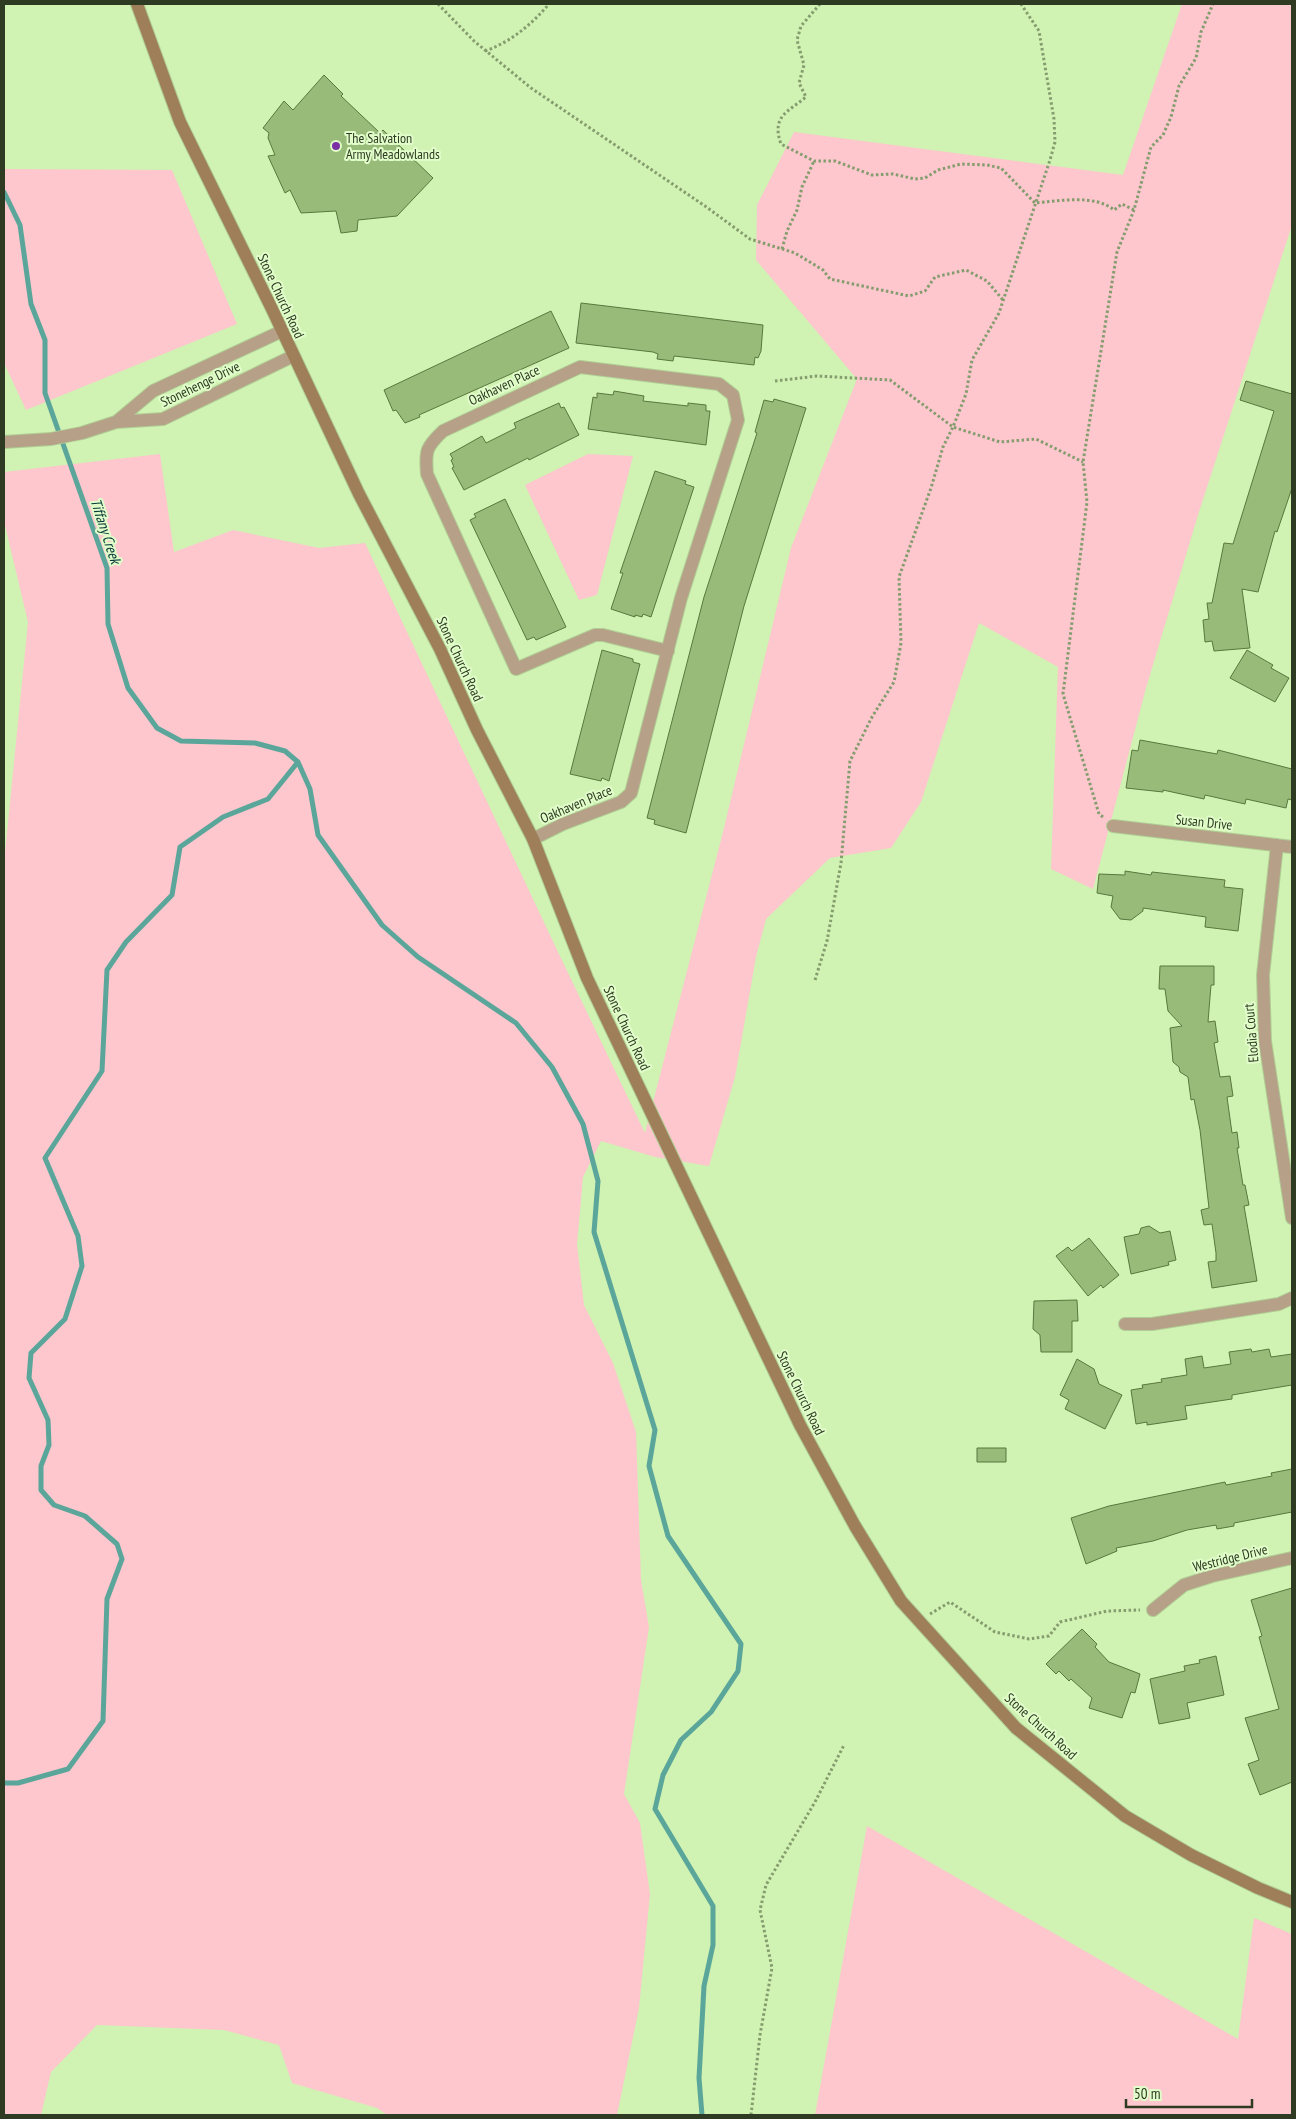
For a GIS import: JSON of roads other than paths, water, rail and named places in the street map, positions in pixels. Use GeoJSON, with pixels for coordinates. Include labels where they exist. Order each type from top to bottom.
{"type":"FeatureCollection","features":[{"type":"Feature","properties":{"kind":"main road","name":"Stone Church Road"},"geometry":{"type":"LineString","coordinates":[[137,4],[180,122],[359,494],[440,649],[477,730],[534,839],[587,978],[800,1425],[855,1526],[901,1601],[1016,1728],[1125,1816],[1191,1855],[1258,1888],[1292,1902]]}},
{"type":"Feature","properties":{"kind":"street","name":"Stonehenge Drive"},"geometry":{"type":"LineString","coordinates":[[116,422],[153,391],[282,332]]}},
{"type":"Feature","properties":{"kind":"street","name":"Stonehenge Drive"},"geometry":{"type":"LineString","coordinates":[[4,442],[50,439],[82,433],[116,422],[163,419],[293,356]]}},
{"type":"Feature","properties":{"kind":"street","name":"Oakhaven Place"},"geometry":{"type":"LineString","coordinates":[[534,839],[560,826],[621,802],[631,793],[682,598],[738,420],[732,395],[719,384],[580,367],[443,431],[430,444],[425,455],[427,474],[516,669],[595,635],[603,635],[668,651]]}},
{"type":"Feature","properties":{"kind":"street","name":"Susan Drive"},"geometry":{"type":"LineString","coordinates":[[1113,826],[1292,847]]}},
{"type":"Feature","properties":{"kind":"street","name":"Elodia Court"},"geometry":{"type":"LineString","coordinates":[[1277,845],[1263,975],[1265,1041],[1292,1218]]}},
{"type":"Feature","properties":{"kind":"street"},"geometry":{"type":"LineString","coordinates":[[1125,1324],[1152,1324],[1279,1304],[1292,1298]]}},
{"type":"Feature","properties":{"kind":"street","name":"Westridge Drive"},"geometry":{"type":"LineString","coordinates":[[1153,1610],[1184,1585],[1212,1576],[1292,1558]]}},
{"type":"Feature","properties":{"kind":"waterway","name":"Tiffany Creek"},"geometry":{"type":"LineString","coordinates":[[4,192],[20,225],[31,304],[45,340],[45,393],[107,568],[108,624],[128,688],[157,728],[181,741],[255,743],[285,751],[298,762],[310,789],[318,835],[382,925],[418,957],[516,1023],[552,1067],[583,1124],[598,1181],[594,1232],[655,1430],[649,1466],[668,1536],[741,1644],[738,1671],[711,1712],[681,1740],[663,1775],[655,1809],[713,1906],[713,1945],[704,1986],[699,2078],[702,2115]]}},
{"type":"Feature","properties":{"kind":"waterway"},"geometry":{"type":"LineString","coordinates":[[4,1783],[18,1783],[68,1769],[103,1721],[107,1599],[122,1559],[117,1544],[85,1516],[54,1505],[41,1490],[41,1466],[49,1445],[48,1420],[29,1378],[31,1353],[65,1319],[82,1266],[78,1236],[45,1158],[102,1071],[107,970],[126,942],[172,895],[180,847],[223,817],[268,799],[298,762]]}},
{"type":"Feature","properties":{"kind":"place","name":"The Salvation Army Meadowlands"},"geometry":{"type":"Point","coordinates":[336,146]}}]}
